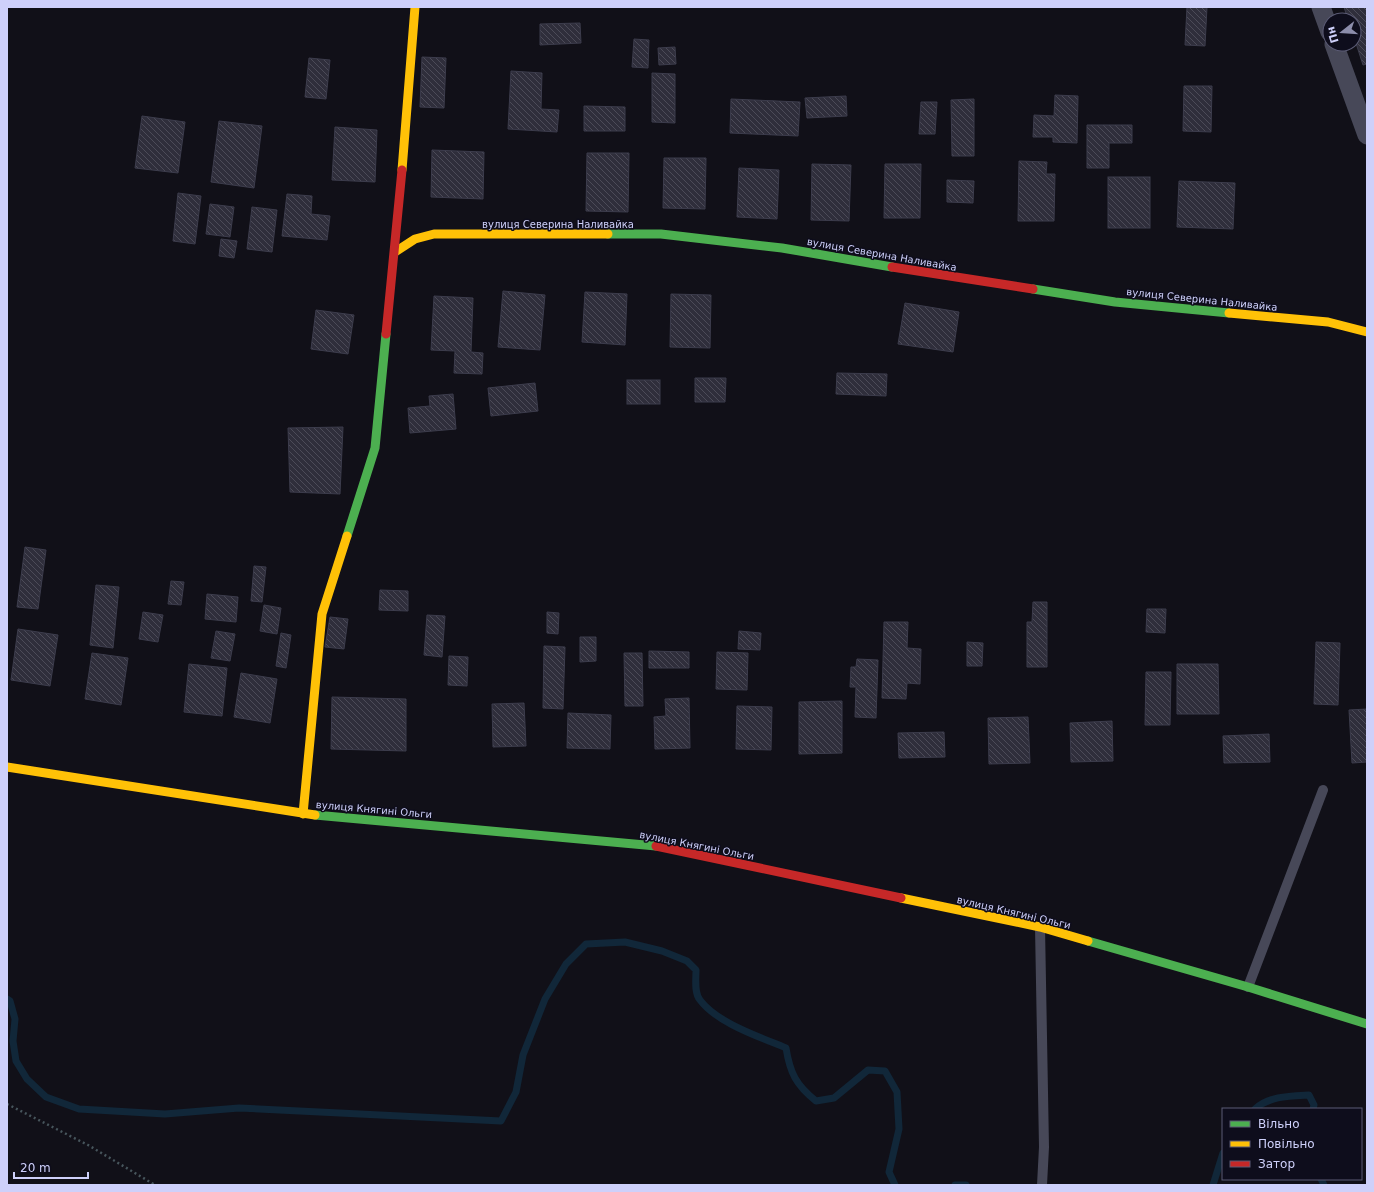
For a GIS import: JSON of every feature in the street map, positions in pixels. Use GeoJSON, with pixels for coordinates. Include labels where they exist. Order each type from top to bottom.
{"type":"FeatureCollection","features":[{"type":"Feature","properties":{"kind":"street"},"geometry":{"type":"LineString","coordinates":[[303,814],[322,614],[375,448],[410,86],[414,7]]}},
{"type":"Feature","properties":{"kind":"street"},"geometry":{"type":"LineString","coordinates":[[1337,52],[1367,135]]}},
{"type":"Feature","properties":{"kind":"street","name":"вулиця Северина Наливайка"},"geometry":{"type":"LineString","coordinates":[[395,252],[415,239],[434,234],[661,234],[782,248],[925,273],[1115,302],[1328,322],[1367,332]]}},
{"type":"Feature","properties":{"kind":"street","name":"вулиця Княгині Ольги"},"geometry":{"type":"LineString","coordinates":[[7,766],[303,814],[652,845],[1040,927],[1367,1024]]}},
{"type":"Feature","properties":{"kind":"lane"},"geometry":{"type":"LineString","coordinates":[[1248,988],[1323,790]]}},
{"type":"Feature","properties":{"kind":"lane"},"geometry":{"type":"LineString","coordinates":[[1040,927],[1044,1147],[1042,1185]]}},
{"type":"Feature","properties":{"kind":"path"},"geometry":{"type":"LineString","coordinates":[[7,1104],[88,1145],[155,1185]]}},
{"type":"Feature","properties":{"kind":"building"},"geometry":{"type":"Polygon","coordinates":[[[1187,7],[1207,7],[1205,46],[1185,45],[1187,7]]]}},
{"type":"Feature","properties":{"kind":"building"},"geometry":{"type":"Polygon","coordinates":[[[1344,7],[1367,7],[1367,64],[1363,65],[1359,52],[1362,52],[1362,12],[1346,12],[1344,7]]]}},
{"type":"Feature","properties":{"kind":"building"},"geometry":{"type":"Polygon","coordinates":[[[580,23],[581,43],[540,45],[540,24],[580,23]]]}},
{"type":"Feature","properties":{"kind":"building"},"geometry":{"type":"Polygon","coordinates":[[[634,39],[649,40],[648,68],[632,67],[634,39]]]}},
{"type":"Feature","properties":{"kind":"building"},"geometry":{"type":"Polygon","coordinates":[[[675,47],[676,64],[659,65],[658,48],[675,47]]]}},
{"type":"Feature","properties":{"kind":"building"},"geometry":{"type":"Polygon","coordinates":[[[422,57],[446,58],[444,108],[420,107],[422,57]]]}},
{"type":"Feature","properties":{"kind":"building"},"geometry":{"type":"Polygon","coordinates":[[[309,58],[330,60],[326,99],[305,97],[309,58]]]}},
{"type":"Feature","properties":{"kind":"building"},"geometry":{"type":"Polygon","coordinates":[[[511,71],[542,73],[541,109],[559,110],[557,132],[508,129],[511,71]]]}},
{"type":"Feature","properties":{"kind":"building"},"geometry":{"type":"Polygon","coordinates":[[[652,73],[675,74],[675,123],[652,122],[652,73]]]}},
{"type":"Feature","properties":{"kind":"building"},"geometry":{"type":"Polygon","coordinates":[[[1184,86],[1212,86],[1211,132],[1183,131],[1184,86]]]}},
{"type":"Feature","properties":{"kind":"building"},"geometry":{"type":"Polygon","coordinates":[[[1055,95],[1078,96],[1077,143],[1053,142],[1053,137],[1033,137],[1034,115],[1054,116],[1055,95]]]}},
{"type":"Feature","properties":{"kind":"building"},"geometry":{"type":"Polygon","coordinates":[[[846,96],[847,116],[807,118],[805,98],[846,96]]]}},
{"type":"Feature","properties":{"kind":"building"},"geometry":{"type":"Polygon","coordinates":[[[731,99],[800,102],[798,136],[730,133],[731,99]]]}},
{"type":"Feature","properties":{"kind":"building"},"geometry":{"type":"Polygon","coordinates":[[[974,99],[974,156],[952,156],[951,100],[974,99]]]}},
{"type":"Feature","properties":{"kind":"building"},"geometry":{"type":"Polygon","coordinates":[[[921,102],[937,102],[935,134],[919,134],[921,102]]]}},
{"type":"Feature","properties":{"kind":"building"},"geometry":{"type":"Polygon","coordinates":[[[584,106],[625,107],[625,131],[584,131],[584,106]]]}},
{"type":"Feature","properties":{"kind":"building"},"geometry":{"type":"Polygon","coordinates":[[[142,116],[185,122],[178,173],[135,168],[142,116]]]}},
{"type":"Feature","properties":{"kind":"building"},"geometry":{"type":"Polygon","coordinates":[[[219,121],[262,126],[254,188],[211,182],[219,121]]]}},
{"type":"Feature","properties":{"kind":"building"},"geometry":{"type":"Polygon","coordinates":[[[1087,125],[1132,125],[1132,143],[1109,143],[1109,168],[1087,168],[1087,125]]]}},
{"type":"Feature","properties":{"kind":"building"},"geometry":{"type":"Polygon","coordinates":[[[335,127],[377,130],[375,182],[332,180],[335,127]]]}},
{"type":"Feature","properties":{"kind":"building"},"geometry":{"type":"Polygon","coordinates":[[[432,150],[484,152],[483,199],[431,197],[432,150]]]}},
{"type":"Feature","properties":{"kind":"building"},"geometry":{"type":"Polygon","coordinates":[[[587,153],[629,153],[628,212],[586,211],[587,153]]]}},
{"type":"Feature","properties":{"kind":"building"},"geometry":{"type":"Polygon","coordinates":[[[664,158],[706,158],[705,209],[663,208],[664,158]]]}},
{"type":"Feature","properties":{"kind":"building"},"geometry":{"type":"Polygon","coordinates":[[[1019,161],[1047,162],[1046,174],[1055,174],[1054,221],[1018,221],[1019,161]]]}},
{"type":"Feature","properties":{"kind":"building"},"geometry":{"type":"Polygon","coordinates":[[[812,164],[851,165],[849,221],[811,220],[812,164]]]}},
{"type":"Feature","properties":{"kind":"building"},"geometry":{"type":"Polygon","coordinates":[[[885,164],[921,164],[920,218],[884,218],[885,164]]]}},
{"type":"Feature","properties":{"kind":"building"},"geometry":{"type":"Polygon","coordinates":[[[739,168],[779,170],[777,219],[737,217],[739,168]]]}},
{"type":"Feature","properties":{"kind":"building"},"geometry":{"type":"Polygon","coordinates":[[[1108,177],[1150,177],[1150,228],[1108,228],[1108,177]]]}},
{"type":"Feature","properties":{"kind":"building"},"geometry":{"type":"Polygon","coordinates":[[[947,180],[974,181],[973,203],[947,202],[947,180]]]}},
{"type":"Feature","properties":{"kind":"building"},"geometry":{"type":"Polygon","coordinates":[[[1179,181],[1235,183],[1233,229],[1177,227],[1179,181]]]}},
{"type":"Feature","properties":{"kind":"building"},"geometry":{"type":"Polygon","coordinates":[[[178,193],[201,196],[195,244],[173,241],[178,193]]]}},
{"type":"Feature","properties":{"kind":"building"},"geometry":{"type":"Polygon","coordinates":[[[287,194],[312,196],[311,214],[330,216],[327,240],[282,236],[287,194]]]}},
{"type":"Feature","properties":{"kind":"building"},"geometry":{"type":"Polygon","coordinates":[[[210,204],[234,207],[230,237],[206,234],[210,204]]]}},
{"type":"Feature","properties":{"kind":"building"},"geometry":{"type":"Polygon","coordinates":[[[252,207],[277,210],[272,252],[247,249],[252,207]]]}},
{"type":"Feature","properties":{"kind":"building"},"geometry":{"type":"Polygon","coordinates":[[[221,239],[237,241],[234,258],[219,256],[221,239]]]}},
{"type":"Feature","properties":{"kind":"building"},"geometry":{"type":"Polygon","coordinates":[[[503,291],[545,295],[540,350],[498,347],[503,291]]]}},
{"type":"Feature","properties":{"kind":"building"},"geometry":{"type":"Polygon","coordinates":[[[585,292],[627,294],[625,345],[582,342],[585,292]]]}},
{"type":"Feature","properties":{"kind":"building"},"geometry":{"type":"Polygon","coordinates":[[[671,294],[711,295],[710,348],[670,347],[671,294]]]}},
{"type":"Feature","properties":{"kind":"building"},"geometry":{"type":"Polygon","coordinates":[[[434,296],[473,298],[471,352],[483,353],[482,374],[454,373],[455,351],[431,350],[434,296]]]}},
{"type":"Feature","properties":{"kind":"building"},"geometry":{"type":"Polygon","coordinates":[[[905,303],[959,312],[953,352],[898,344],[905,303]]]}},
{"type":"Feature","properties":{"kind":"building"},"geometry":{"type":"Polygon","coordinates":[[[316,310],[354,315],[348,354],[311,349],[316,310]]]}},
{"type":"Feature","properties":{"kind":"building"},"geometry":{"type":"Polygon","coordinates":[[[837,373],[887,374],[886,396],[836,394],[837,373]]]}},
{"type":"Feature","properties":{"kind":"building"},"geometry":{"type":"Polygon","coordinates":[[[695,378],[726,378],[725,402],[695,402],[695,378]]]}},
{"type":"Feature","properties":{"kind":"building"},"geometry":{"type":"Polygon","coordinates":[[[627,380],[660,380],[660,404],[627,404],[627,380]]]}},
{"type":"Feature","properties":{"kind":"building"},"geometry":{"type":"Polygon","coordinates":[[[535,383],[538,411],[491,416],[488,388],[535,383]]]}},
{"type":"Feature","properties":{"kind":"building"},"geometry":{"type":"Polygon","coordinates":[[[453,394],[456,429],[410,433],[408,408],[430,406],[429,396],[453,394]]]}},
{"type":"Feature","properties":{"kind":"building"},"geometry":{"type":"Polygon","coordinates":[[[343,427],[340,494],[290,492],[288,428],[343,427]]]}},
{"type":"Feature","properties":{"kind":"building"},"geometry":{"type":"Polygon","coordinates":[[[25,547],[46,550],[38,609],[17,607],[25,547]]]}},
{"type":"Feature","properties":{"kind":"building"},"geometry":{"type":"Polygon","coordinates":[[[254,566],[266,567],[262,602],[251,601],[254,566]]]}},
{"type":"Feature","properties":{"kind":"building"},"geometry":{"type":"Polygon","coordinates":[[[171,581],[184,582],[181,605],[168,604],[171,581]]]}},
{"type":"Feature","properties":{"kind":"building"},"geometry":{"type":"Polygon","coordinates":[[[96,585],[119,587],[113,648],[90,645],[96,585]]]}},
{"type":"Feature","properties":{"kind":"building"},"geometry":{"type":"Polygon","coordinates":[[[380,590],[408,591],[408,611],[379,610],[380,590]]]}},
{"type":"Feature","properties":{"kind":"building"},"geometry":{"type":"Polygon","coordinates":[[[207,594],[238,597],[236,622],[205,619],[207,594]]]}},
{"type":"Feature","properties":{"kind":"building"},"geometry":{"type":"Polygon","coordinates":[[[1033,602],[1047,602],[1047,667],[1027,667],[1027,622],[1032,622],[1033,602]]]}},
{"type":"Feature","properties":{"kind":"building"},"geometry":{"type":"Polygon","coordinates":[[[264,605],[281,608],[277,634],[260,631],[264,605]]]}},
{"type":"Feature","properties":{"kind":"building"},"geometry":{"type":"Polygon","coordinates":[[[1147,609],[1166,609],[1165,633],[1146,632],[1147,609]]]}},
{"type":"Feature","properties":{"kind":"building"},"geometry":{"type":"Polygon","coordinates":[[[143,612],[163,615],[158,642],[139,639],[143,612]]]}},
{"type":"Feature","properties":{"kind":"building"},"geometry":{"type":"Polygon","coordinates":[[[547,612],[559,613],[558,634],[547,633],[547,612]]]}},
{"type":"Feature","properties":{"kind":"building"},"geometry":{"type":"Polygon","coordinates":[[[427,615],[445,616],[442,657],[424,655],[427,615]]]}},
{"type":"Feature","properties":{"kind":"building"},"geometry":{"type":"Polygon","coordinates":[[[330,617],[348,619],[344,649],[325,647],[330,617]]]}},
{"type":"Feature","properties":{"kind":"building"},"geometry":{"type":"Polygon","coordinates":[[[884,622],[908,622],[907,648],[921,649],[920,684],[907,683],[906,699],[882,698],[884,622]]]}},
{"type":"Feature","properties":{"kind":"building"},"geometry":{"type":"Polygon","coordinates":[[[18,629],[58,635],[50,686],[11,680],[18,629]]]}},
{"type":"Feature","properties":{"kind":"building"},"geometry":{"type":"Polygon","coordinates":[[[216,631],[235,634],[230,661],[211,658],[216,631]]]}},
{"type":"Feature","properties":{"kind":"building"},"geometry":{"type":"Polygon","coordinates":[[[739,631],[761,633],[760,650],[738,649],[739,631]]]}},
{"type":"Feature","properties":{"kind":"building"},"geometry":{"type":"Polygon","coordinates":[[[281,633],[291,635],[286,668],[276,666],[281,633]]]}},
{"type":"Feature","properties":{"kind":"building"},"geometry":{"type":"Polygon","coordinates":[[[580,637],[596,637],[596,661],[580,662],[580,637]]]}},
{"type":"Feature","properties":{"kind":"building"},"geometry":{"type":"Polygon","coordinates":[[[967,642],[983,643],[982,666],[967,666],[967,642]]]}},
{"type":"Feature","properties":{"kind":"building"},"geometry":{"type":"Polygon","coordinates":[[[1316,642],[1340,643],[1338,705],[1314,704],[1316,642]]]}},
{"type":"Feature","properties":{"kind":"building"},"geometry":{"type":"Polygon","coordinates":[[[544,646],[565,647],[563,709],[543,708],[544,646]]]}},
{"type":"Feature","properties":{"kind":"building"},"geometry":{"type":"Polygon","coordinates":[[[649,651],[689,652],[689,668],[649,668],[649,651]]]}},
{"type":"Feature","properties":{"kind":"building"},"geometry":{"type":"Polygon","coordinates":[[[717,652],[748,653],[747,690],[716,689],[717,652]]]}},
{"type":"Feature","properties":{"kind":"building"},"geometry":{"type":"Polygon","coordinates":[[[92,653],[128,658],[121,705],[85,699],[92,653]]]}},
{"type":"Feature","properties":{"kind":"building"},"geometry":{"type":"Polygon","coordinates":[[[624,653],[642,653],[643,706],[625,706],[624,653]]]}},
{"type":"Feature","properties":{"kind":"building"},"geometry":{"type":"Polygon","coordinates":[[[449,656],[468,657],[467,686],[448,685],[449,656]]]}},
{"type":"Feature","properties":{"kind":"building"},"geometry":{"type":"Polygon","coordinates":[[[857,659],[878,660],[876,718],[855,717],[856,687],[850,687],[851,667],[856,667],[857,659]]]}},
{"type":"Feature","properties":{"kind":"building"},"geometry":{"type":"Polygon","coordinates":[[[189,664],[227,668],[222,716],[184,712],[189,664]]]}},
{"type":"Feature","properties":{"kind":"building"},"geometry":{"type":"Polygon","coordinates":[[[1177,664],[1218,664],[1219,714],[1177,714],[1177,664]]]}},
{"type":"Feature","properties":{"kind":"building"},"geometry":{"type":"Polygon","coordinates":[[[1146,672],[1171,672],[1170,725],[1145,725],[1146,672]]]}},
{"type":"Feature","properties":{"kind":"building"},"geometry":{"type":"Polygon","coordinates":[[[241,673],[277,679],[270,723],[234,717],[241,673]]]}},
{"type":"Feature","properties":{"kind":"building"},"geometry":{"type":"Polygon","coordinates":[[[332,697],[406,699],[406,751],[331,749],[332,697]]]}},
{"type":"Feature","properties":{"kind":"building"},"geometry":{"type":"Polygon","coordinates":[[[689,698],[690,748],[655,749],[654,717],[666,716],[665,699],[689,698]]]}},
{"type":"Feature","properties":{"kind":"building"},"geometry":{"type":"Polygon","coordinates":[[[842,701],[842,753],[799,754],[799,702],[842,701]]]}},
{"type":"Feature","properties":{"kind":"building"},"geometry":{"type":"Polygon","coordinates":[[[524,703],[526,746],[493,747],[492,704],[524,703]]]}},
{"type":"Feature","properties":{"kind":"building"},"geometry":{"type":"Polygon","coordinates":[[[737,706],[772,707],[771,750],[736,749],[737,706]]]}},
{"type":"Feature","properties":{"kind":"building"},"geometry":{"type":"Polygon","coordinates":[[[1367,709],[1367,762],[1352,763],[1349,710],[1367,709]]]}},
{"type":"Feature","properties":{"kind":"building"},"geometry":{"type":"Polygon","coordinates":[[[568,713],[611,715],[610,749],[567,748],[568,713]]]}},
{"type":"Feature","properties":{"kind":"building"},"geometry":{"type":"Polygon","coordinates":[[[1028,717],[1030,763],[989,764],[988,718],[1028,717]]]}},
{"type":"Feature","properties":{"kind":"building"},"geometry":{"type":"Polygon","coordinates":[[[1112,721],[1113,761],[1071,762],[1070,723],[1112,721]]]}},
{"type":"Feature","properties":{"kind":"building"},"geometry":{"type":"Polygon","coordinates":[[[944,732],[945,757],[899,758],[898,733],[944,732]]]}},
{"type":"Feature","properties":{"kind":"building"},"geometry":{"type":"Polygon","coordinates":[[[1269,734],[1270,762],[1224,763],[1223,736],[1269,734]]]}},
{"type":"Feature","properties":{"kind":"waterway"},"geometry":{"type":"LineString","coordinates":[[7,999],[10,1001],[15,1019],[13,1041],[16,1061],[27,1079],[46,1097],[79,1109],[165,1114],[239,1108],[501,1121],[516,1092],[523,1055],[545,999],[566,964],[586,944],[625,942],[662,951],[687,961],[696,970],[697,994],[700,1000],[717,1016],[752,1034],[786,1048],[795,1078],[803,1089],[816,1101],[834,1098],[868,1070],[885,1071],[897,1092],[899,1129],[889,1172],[895,1185]]}},
{"type":"Feature","properties":{"kind":"waterway"},"geometry":{"type":"LineString","coordinates":[[1256,1108],[1273,1099],[1287,1096],[1309,1095],[1314,1105],[1313,1108]]}},
{"type":"Feature","properties":{"kind":"waterway"},"geometry":{"type":"LineString","coordinates":[[1213,1185],[1222,1156]]}},
{"type":"Feature","properties":{"kind":"waterway"},"geometry":{"type":"LineString","coordinates":[[1322,1180],[1324,1185]]}},
{"type":"Feature","properties":{"kind":"waterway"},"geometry":{"type":"LineString","coordinates":[[955,1185],[966,1185]]}},
{"type":"Feature","properties":{"kind":"traffic: fast"},"geometry":{"type":"LineString","coordinates":[[608,234],[661,234],[782,248],[892,267]]}},
{"type":"Feature","properties":{"kind":"traffic: fast"},"geometry":{"type":"LineString","coordinates":[[1033,289],[1115,302],[1229,313]]}},
{"type":"Feature","properties":{"kind":"traffic: fast"},"geometry":{"type":"LineString","coordinates":[[347,536],[375,448],[386,334]]}},
{"type":"Feature","properties":{"kind":"traffic: fast"},"geometry":{"type":"LineString","coordinates":[[315,815],[656,846]]}},
{"type":"Feature","properties":{"kind":"traffic: fast"},"geometry":{"type":"LineString","coordinates":[[1088,941],[1248,987],[1367,1024]]}},
{"type":"Feature","properties":{"kind":"traffic: slow"},"geometry":{"type":"LineString","coordinates":[[402,170],[415,7]]}},
{"type":"Feature","properties":{"kind":"traffic: slow"},"geometry":{"type":"LineString","coordinates":[[395,252],[415,239],[434,234],[608,234]]}},
{"type":"Feature","properties":{"kind":"traffic: slow"},"geometry":{"type":"LineString","coordinates":[[1229,313],[1328,322],[1367,332]]}},
{"type":"Feature","properties":{"kind":"traffic: slow"},"geometry":{"type":"LineString","coordinates":[[303,814],[322,614],[347,536]]}},
{"type":"Feature","properties":{"kind":"traffic: slow"},"geometry":{"type":"LineString","coordinates":[[7,767],[315,815]]}},
{"type":"Feature","properties":{"kind":"traffic: slow"},"geometry":{"type":"LineString","coordinates":[[901,898],[1040,927],[1088,941]]}},
{"type":"Feature","properties":{"kind":"traffic: jam"},"geometry":{"type":"LineString","coordinates":[[386,334],[402,170]]}},
{"type":"Feature","properties":{"kind":"traffic: jam"},"geometry":{"type":"LineString","coordinates":[[892,267],[1033,289]]}},
{"type":"Feature","properties":{"kind":"traffic: jam"},"geometry":{"type":"LineString","coordinates":[[656,846],[901,898]]}}]}
